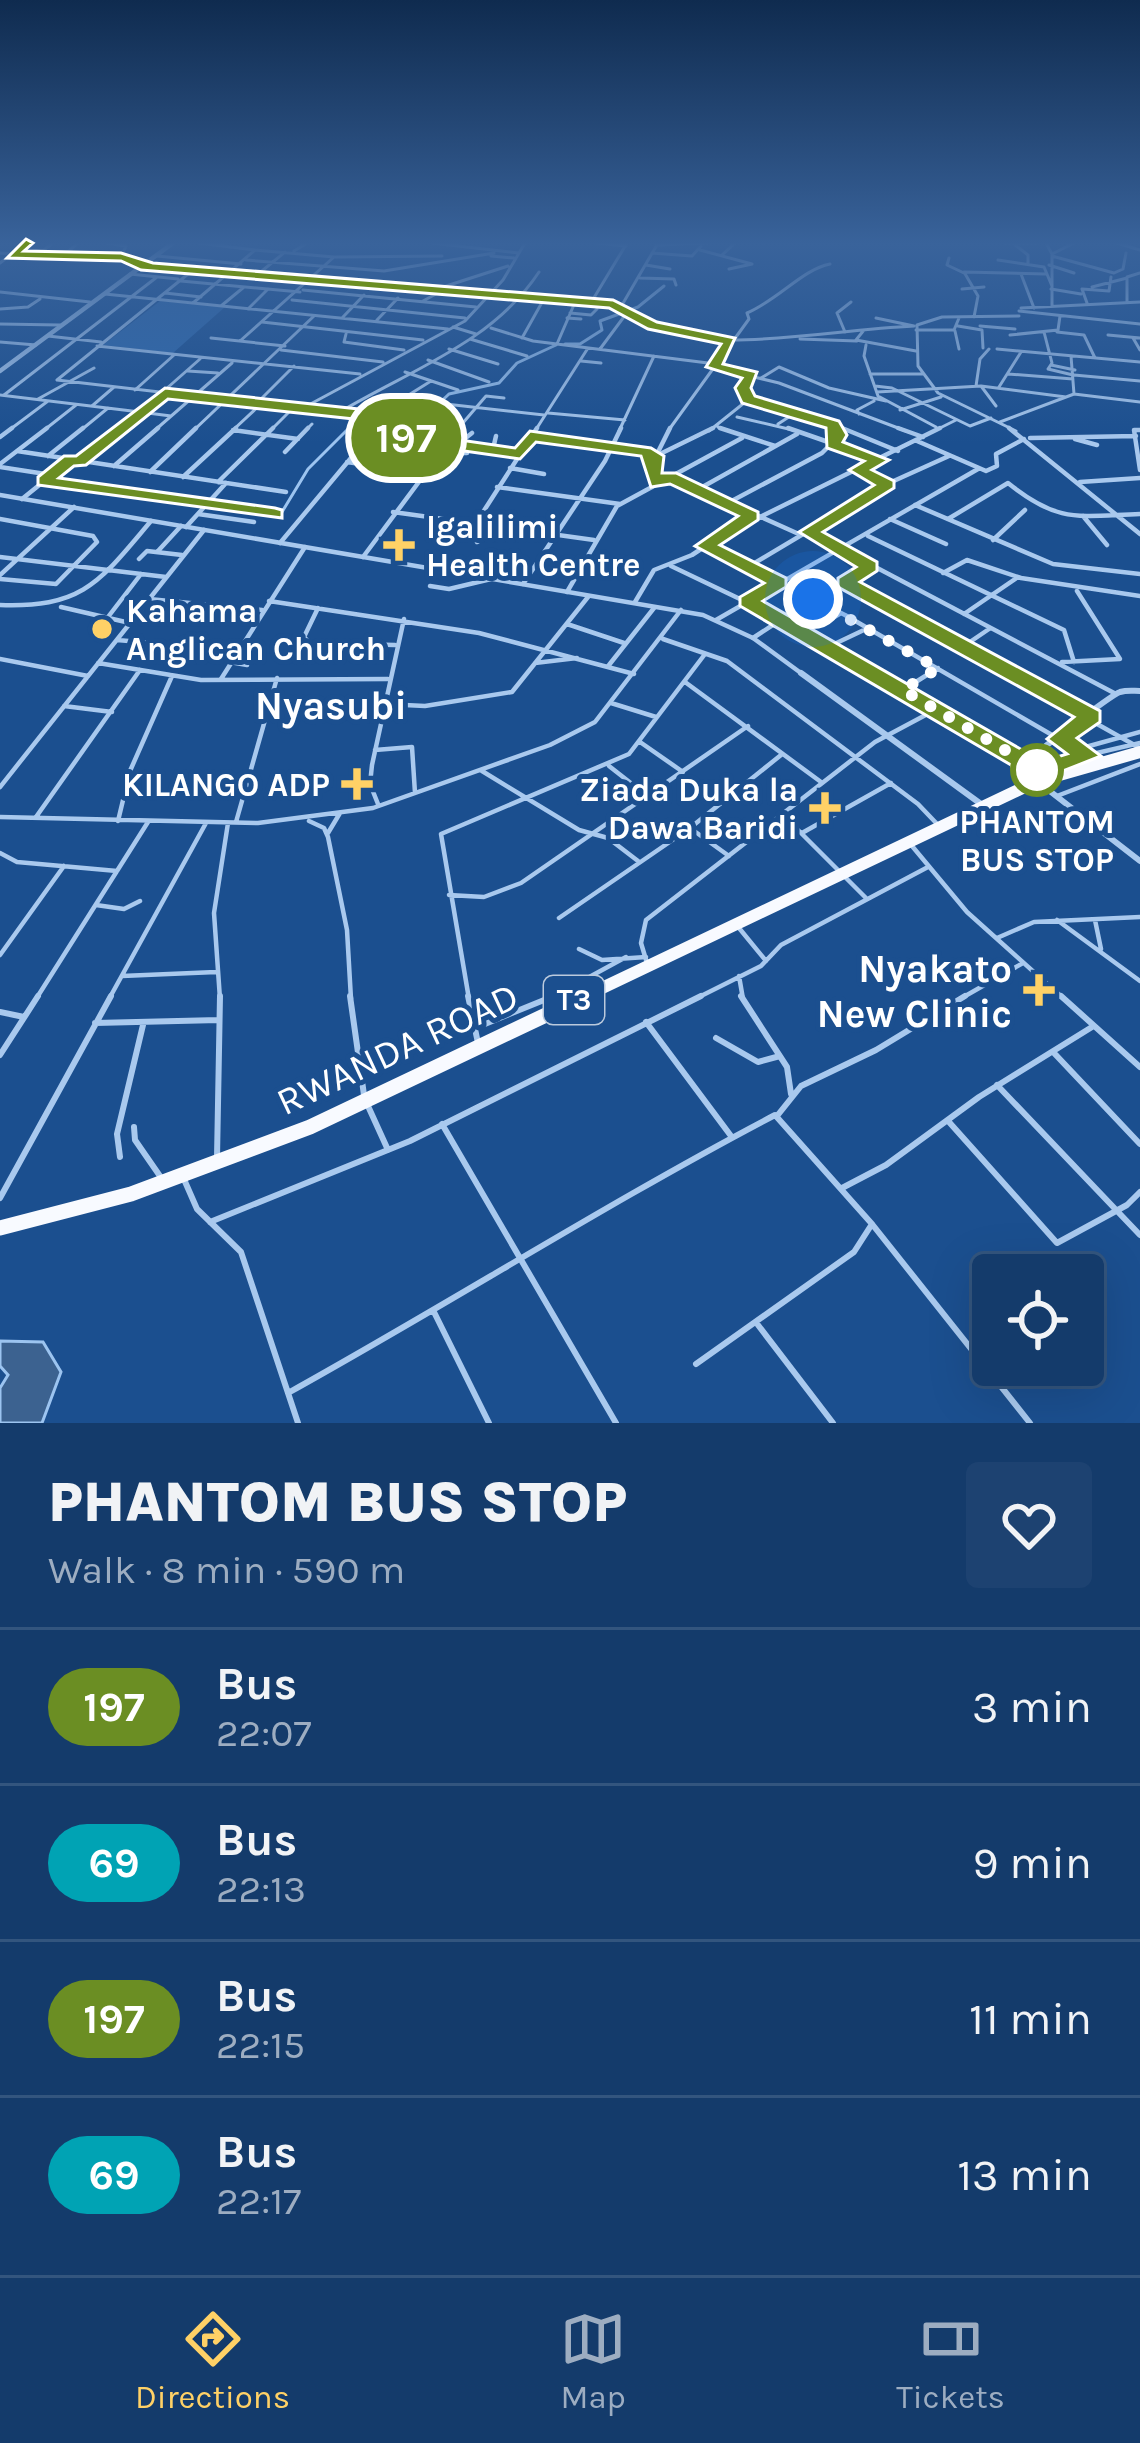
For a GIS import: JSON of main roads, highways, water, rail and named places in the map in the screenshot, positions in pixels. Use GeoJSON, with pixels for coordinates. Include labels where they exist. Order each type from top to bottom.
{"type":"FeatureCollection","features":[{"type":"Feature","properties":{"kind":"highway","name":"RWANDA ROAD"},"geometry":{"type":"LineString","coordinates":[[0,1228],[217,1165],[478,1049],[646,960],[735,924],[983,807],[1031,779],[1138,747]]}},
{"type":"Feature","properties":{"kind":"waterway"},"geometry":{"type":"LineString","coordinates":[[565,344],[580,344],[602,330],[600,321],[631,309]]}},
{"type":"Feature","properties":{"kind":"waterway"},"geometry":{"type":"LineString","coordinates":[[282,512],[308,469],[356,421],[429,413],[449,394],[499,383],[517,363],[556,345]]}},
{"type":"Feature","properties":{"kind":"place","name":"Igalilimi Health Centre"},"geometry":{"type":"Point","coordinates":[399,545]}},
{"type":"Feature","properties":{"kind":"place","name":"Kahama Anglican Church"},"geometry":{"type":"Point","coordinates":[102,629]}},
{"type":"Feature","properties":{"kind":"place","name":"PHANTOM BUS STOP"},"geometry":{"type":"Point","coordinates":[1037,770]}},
{"type":"Feature","properties":{"kind":"place","name":"KILANGO ADP"},"geometry":{"type":"Point","coordinates":[357,784]}},
{"type":"Feature","properties":{"kind":"place","name":"Ziada Duka la Dawa Baridi"},"geometry":{"type":"Point","coordinates":[825,808]}},
{"type":"Feature","properties":{"kind":"place","name":"Nyakato New Clinic"},"geometry":{"type":"Point","coordinates":[1039,990]}},
{"type":"Feature","properties":{"kind":"district","name":"Nyasubi"},"geometry":{"type":"Point","coordinates":[331,705]}}]}
